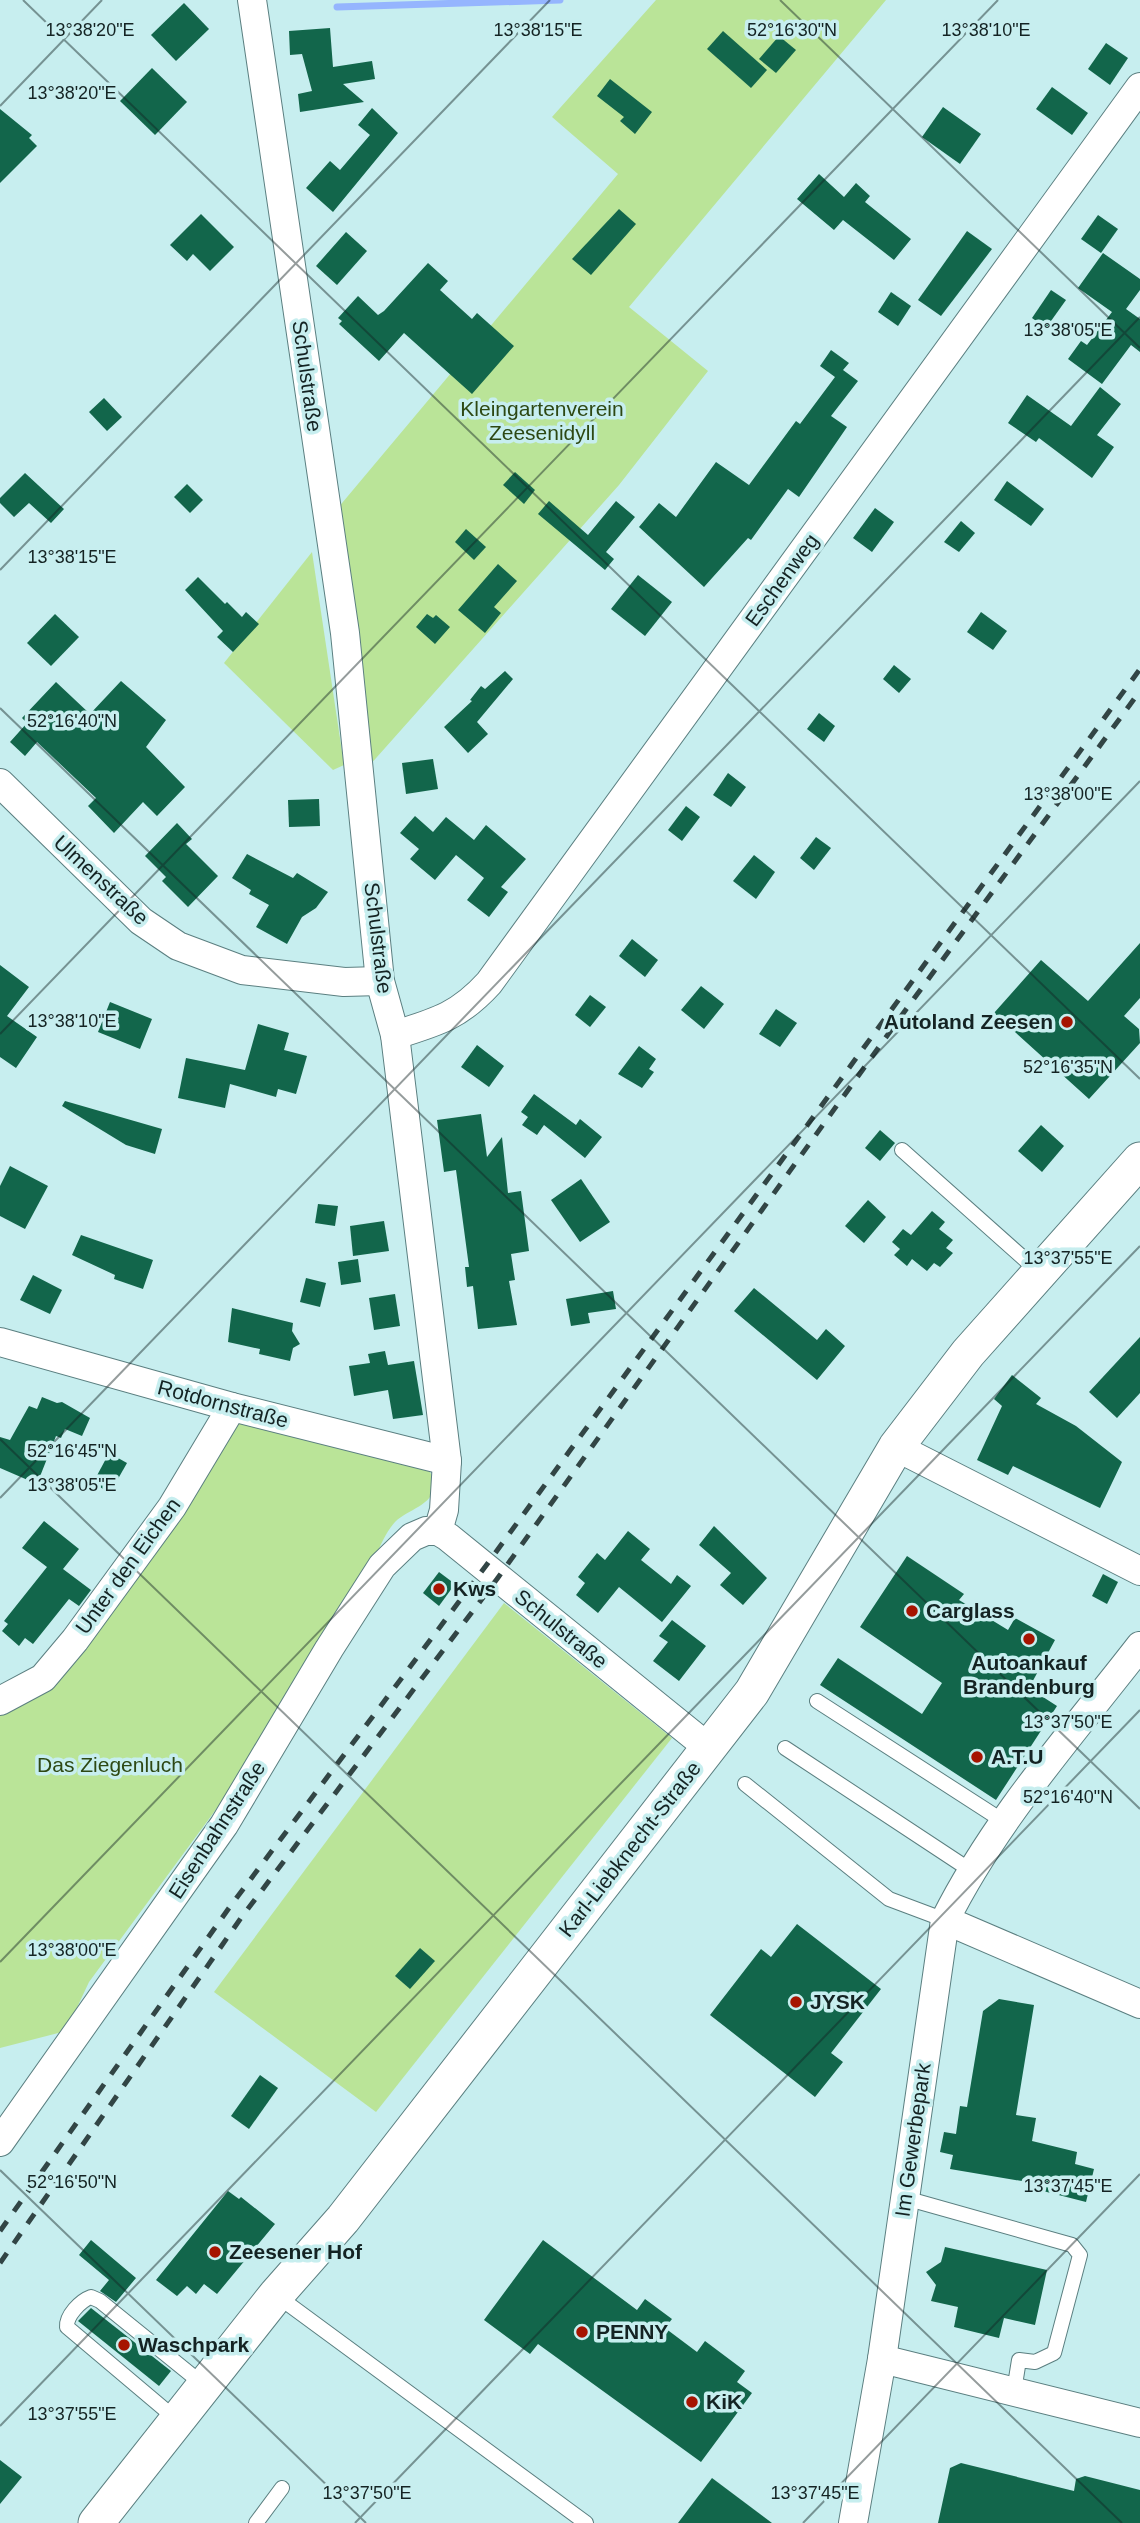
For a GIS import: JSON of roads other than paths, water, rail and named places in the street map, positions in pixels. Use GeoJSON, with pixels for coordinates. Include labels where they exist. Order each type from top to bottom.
{"type":"FeatureCollection","features":[{"type":"Feature","properties":{"kind":"street","name":"Schulstraße"},"geometry":{"type":"LineString","coordinates":[[252,0],[345,633],[380,981],[395,1035],[447,1461],[444,1510],[438,1531],[710,1749]]}},
{"type":"Feature","properties":{"kind":"street","name":"Eschenweg"},"geometry":{"type":"LineString","coordinates":[[395,1035],[445,1020],[469,1005],[489,983],[1140,88]]}},
{"type":"Feature","properties":{"kind":"street","name":"Ulmenstraße"},"geometry":{"type":"LineString","coordinates":[[0,783],[141,921],[178,946],[242,970],[344,982],[380,981]]}},
{"type":"Feature","properties":{"kind":"street","name":"Karl-Liebknecht-Straße"},"geometry":{"type":"LineString","coordinates":[[96,2523],[276,2295],[343,2219],[411,2128],[710,1749],[752,1692],[896,1447],[968,1353],[1140,1160]]}},
{"type":"Feature","properties":{"kind":"street","name":"Rotdornstraße"},"geometry":{"type":"LineString","coordinates":[[0,1342],[232,1407],[447,1461]]}},
{"type":"Feature","properties":{"kind":"street","name":"Unter den Eichen"},"geometry":{"type":"LineString","coordinates":[[0,1701],[43,1678],[75,1640],[172,1507],[232,1407]]}},
{"type":"Feature","properties":{"kind":"street"},"geometry":{"type":"LineString","coordinates":[[896,1447],[1140,1571]]}},
{"type":"Feature","properties":{"kind":"street","name":"Eisenbahnstraße"},"geometry":{"type":"LineString","coordinates":[[0,2141],[224,1825],[328,1649],[382,1566],[412,1537],[426,1531],[438,1531]]}},
{"type":"Feature","properties":{"kind":"street","name":"Im Gewerbepark"},"geometry":{"type":"LineString","coordinates":[[853,2523],[882,2359],[946,1920],[970,1870],[1003,1821],[1140,1646]]}},
{"type":"Feature","properties":{"kind":"street"},"geometry":{"type":"LineString","coordinates":[[946,1920],[1140,2004]]}},
{"type":"Feature","properties":{"kind":"street"},"geometry":{"type":"LineString","coordinates":[[882,2359],[1140,2423]]}},
{"type":"Feature","properties":{"kind":"lane"},"geometry":{"type":"LineString","coordinates":[[902,1150],[1039,1272]]}},
{"type":"Feature","properties":{"kind":"lane"},"geometry":{"type":"LineString","coordinates":[[817,1701],[1003,1821]]}},
{"type":"Feature","properties":{"kind":"lane"},"geometry":{"type":"LineString","coordinates":[[785,1748],[970,1870]]}},
{"type":"Feature","properties":{"kind":"lane"},"geometry":{"type":"LineString","coordinates":[[745,1784],[889,1899],[946,1920]]}},
{"type":"Feature","properties":{"kind":"lane"},"geometry":{"type":"LineString","coordinates":[[905,2198],[1072,2245],[1078,2250],[1080,2255],[1054,2353],[1050,2358],[1035,2362],[1019,2360],[1014,2392]]}},
{"type":"Feature","properties":{"kind":"lane"},"geometry":{"type":"LineString","coordinates":[[276,2295],[586,2523]]}},
{"type":"Feature","properties":{"kind":"lane"},"geometry":{"type":"LineString","coordinates":[[177,2420],[67,2327],[68,2318],[85,2299],[91,2297],[100,2301],[205,2386]]}},
{"type":"Feature","properties":{"kind":"lane"},"geometry":{"type":"LineString","coordinates":[[256,2523],[282,2488]]}},
{"type":"Feature","properties":{"kind":"waterway"},"geometry":{"type":"LineString","coordinates":[[337,7],[560,0]]}},
{"type":"Feature","properties":{"kind":"railway"},"geometry":{"type":"LineString","coordinates":[[0,2231],[229,1908],[485,1567],[1140,669]]}},
{"type":"Feature","properties":{"kind":"railway"},"geometry":{"type":"LineString","coordinates":[[0,2263],[241,1918],[497,1579],[899,1019],[1140,691]]}},
{"type":"Feature","properties":{"kind":"place","name":"Autoland Zeesen"},"geometry":{"type":"Point","coordinates":[1067,1022]}},
{"type":"Feature","properties":{"kind":"place","name":"Kws"},"geometry":{"type":"Point","coordinates":[439,1589]}},
{"type":"Feature","properties":{"kind":"place","name":"Carglass"},"geometry":{"type":"Point","coordinates":[912,1611]}},
{"type":"Feature","properties":{"kind":"place","name":"Autoankauf Brandenburg"},"geometry":{"type":"Point","coordinates":[1029,1639]}},
{"type":"Feature","properties":{"kind":"place","name":"A.T.U"},"geometry":{"type":"Point","coordinates":[977,1757]}},
{"type":"Feature","properties":{"kind":"place","name":"JYSK"},"geometry":{"type":"Point","coordinates":[796,2002]}},
{"type":"Feature","properties":{"kind":"place","name":"Zeesener Hof"},"geometry":{"type":"Point","coordinates":[215,2252]}},
{"type":"Feature","properties":{"kind":"place","name":"PENNY"},"geometry":{"type":"Point","coordinates":[582,2332]}},
{"type":"Feature","properties":{"kind":"place","name":"Waschpark"},"geometry":{"type":"Point","coordinates":[124,2345]}},
{"type":"Feature","properties":{"kind":"place","name":"KiK"},"geometry":{"type":"Point","coordinates":[692,2402]}},
{"type":"Feature","properties":{"kind":"park label","name":"Kleingartenverein Zeesenidyll"},"geometry":{"type":"Point","coordinates":[542,421]}},
{"type":"Feature","properties":{"kind":"park label","name":"Das Ziegenluch"},"geometry":{"type":"Point","coordinates":[110,1765]}}]}
